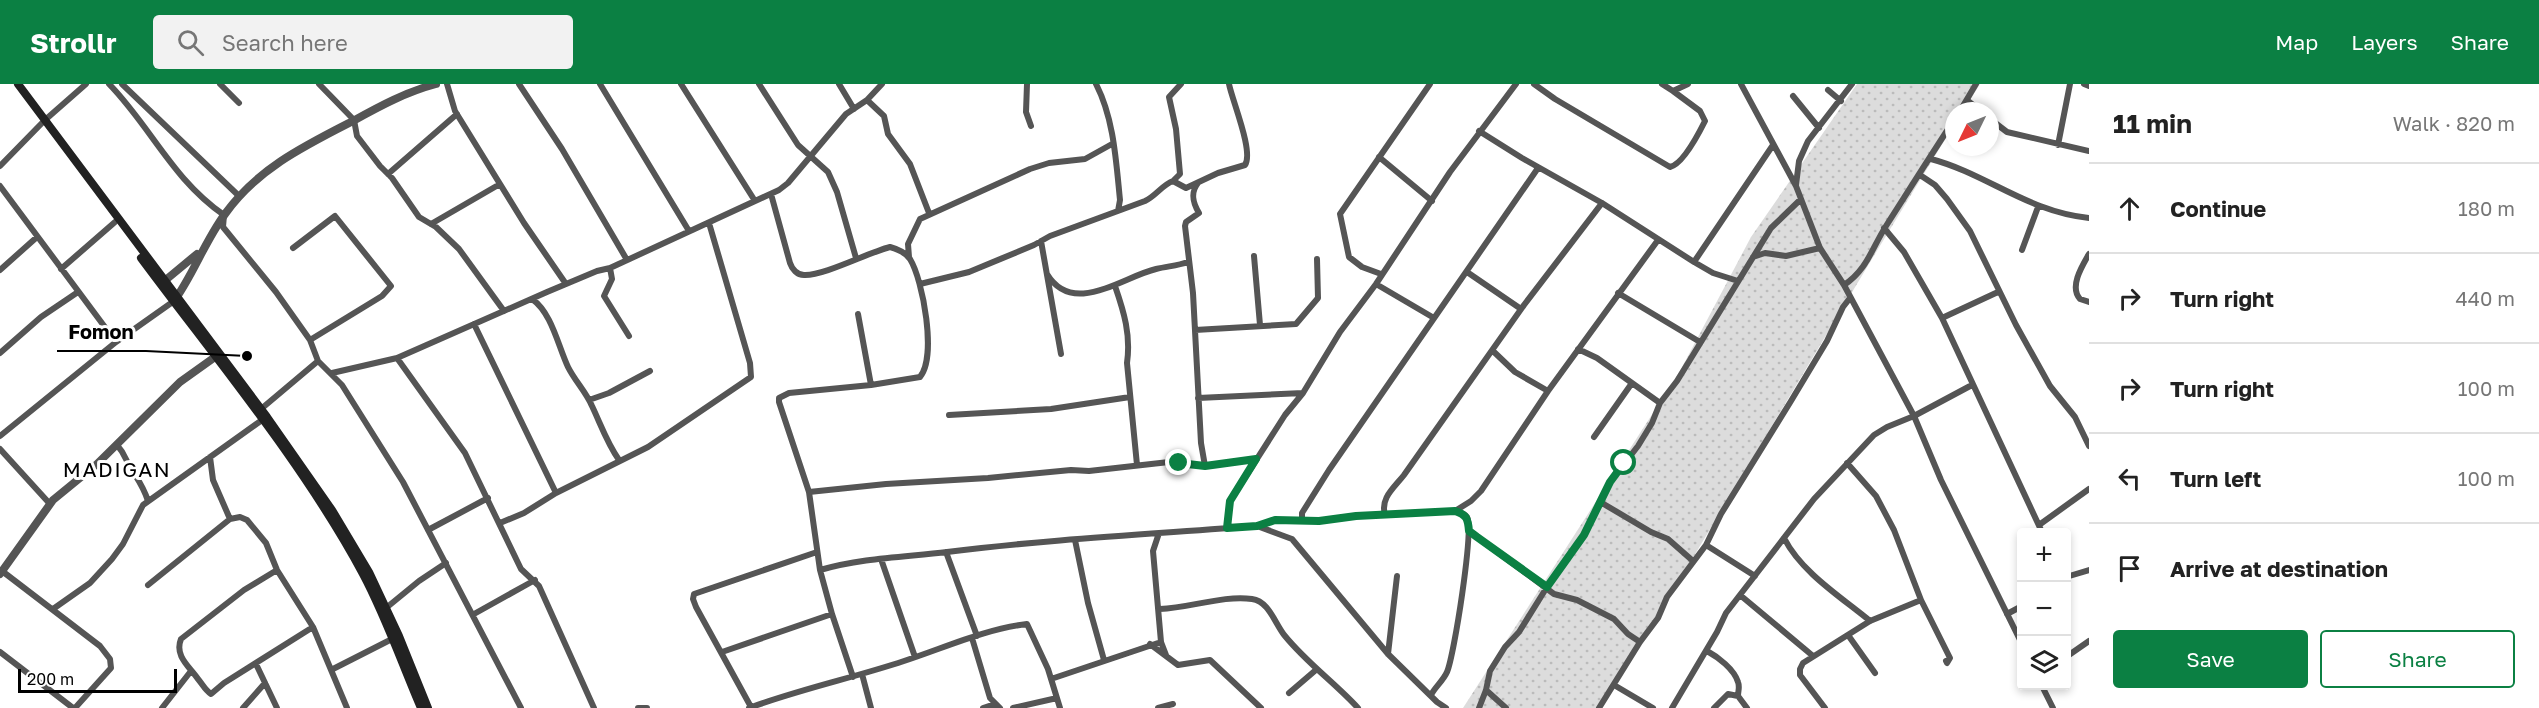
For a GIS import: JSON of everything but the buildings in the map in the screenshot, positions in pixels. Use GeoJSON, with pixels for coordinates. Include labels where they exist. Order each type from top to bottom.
{"type":"FeatureCollection","features":[{"type":"Feature","properties":{"kind":"main road"},"geometry":{"type":"LineString","coordinates":[[12,84],[44,122],[163,282]]}},
{"type":"Feature","properties":{"kind":"main road"},"geometry":{"type":"LineString","coordinates":[[18,84],[115,222],[261,409],[332,510],[369,572],[428,708]]}},
{"type":"Feature","properties":{"kind":"main road"},"geometry":{"type":"LineString","coordinates":[[176,298],[215,357],[321,505],[356,562],[421,708]]}},
{"type":"Feature","properties":{"kind":"street"},"geometry":{"type":"LineString","coordinates":[[0,166],[86,84]]}},
{"type":"Feature","properties":{"kind":"street"},"geometry":{"type":"LineString","coordinates":[[109,84],[130,106],[184,182],[224,215]]}},
{"type":"Feature","properties":{"kind":"street"},"geometry":{"type":"LineString","coordinates":[[122,84],[239,196]]}},
{"type":"Feature","properties":{"kind":"street"},"geometry":{"type":"LineString","coordinates":[[220,84],[239,103]]}},
{"type":"Feature","properties":{"kind":"street"},"geometry":{"type":"LineString","coordinates":[[319,84],[354,120],[357,136],[419,217],[431,224],[459,249],[504,311]]}},
{"type":"Feature","properties":{"kind":"street"},"geometry":{"type":"LineString","coordinates":[[0,435],[116,342],[176,298],[200,251],[224,215],[239,196],[267,169],[391,100],[436,84]]}},
{"type":"Feature","properties":{"kind":"street"},"geometry":{"type":"LineString","coordinates":[[447,84],[457,114],[566,284]]}},
{"type":"Feature","properties":{"kind":"street"},"geometry":{"type":"LineString","coordinates":[[519,84],[562,149],[627,260]]}},
{"type":"Feature","properties":{"kind":"street"},"geometry":{"type":"LineString","coordinates":[[600,84],[689,231]]}},
{"type":"Feature","properties":{"kind":"street"},"geometry":{"type":"LineString","coordinates":[[681,84],[755,201]]}},
{"type":"Feature","properties":{"kind":"street"},"geometry":{"type":"LineString","coordinates":[[759,84],[798,145],[828,172],[845,216],[856,258]]}},
{"type":"Feature","properties":{"kind":"street"},"geometry":{"type":"LineString","coordinates":[[839,84],[854,109]]}},
{"type":"Feature","properties":{"kind":"street"},"geometry":{"type":"LineString","coordinates":[[332,373],[397,358],[566,284],[610,268],[771,194],[788,183],[833,128],[867,100],[882,84]]}},
{"type":"Feature","properties":{"kind":"street"},"geometry":{"type":"LineString","coordinates":[[1027,84],[1026,112],[1031,126]]}},
{"type":"Feature","properties":{"kind":"street"},"geometry":{"type":"LineString","coordinates":[[1096,84],[1105,98],[1110,116],[1120,200],[1118,211]]}},
{"type":"Feature","properties":{"kind":"street"},"geometry":{"type":"LineString","coordinates":[[920,284],[969,272],[1041,241],[1153,198],[1180,174],[1176,129],[1168,97],[1181,84]]}},
{"type":"Feature","properties":{"kind":"street"},"geometry":{"type":"LineString","coordinates":[[1173,181],[1186,188],[1248,162],[1240,115],[1228,84]]}},
{"type":"Feature","properties":{"kind":"street"},"geometry":{"type":"LineString","coordinates":[[1381,274],[1362,267],[1349,257],[1340,217],[1430,84]]}},
{"type":"Feature","properties":{"kind":"street"},"geometry":{"type":"LineString","coordinates":[[1227,528],[1230,501],[1256,459],[1285,415],[1303,393],[1340,332],[1376,284],[1479,131],[1516,84]]}},
{"type":"Feature","properties":{"kind":"street"},"geometry":{"type":"LineString","coordinates":[[1534,84],[1555,99],[1670,167],[1675,166],[1682,158],[1705,121],[1700,111],[1662,84]]}},
{"type":"Feature","properties":{"kind":"street"},"geometry":{"type":"LineString","coordinates":[[1673,91],[1688,84]]}},
{"type":"Feature","properties":{"kind":"street"},"geometry":{"type":"LineString","coordinates":[[1741,84],[1796,186],[1820,248],[1844,285],[1914,416],[1941,480],[2018,636]]}},
{"type":"Feature","properties":{"kind":"street"},"geometry":{"type":"LineString","coordinates":[[1796,186],[1801,156],[1852,84]]}},
{"type":"Feature","properties":{"kind":"street"},"geometry":{"type":"LineString","coordinates":[[1970,102],[1967,100],[1976,84]]}},
{"type":"Feature","properties":{"kind":"street"},"geometry":{"type":"LineString","coordinates":[[2058,145],[2070,84]]}},
{"type":"Feature","properties":{"kind":"street"},"geometry":{"type":"LineString","coordinates":[[2084,84],[2089,86]]}},
{"type":"Feature","properties":{"kind":"street"},"geometry":{"type":"LineString","coordinates":[[1828,90],[1841,100]]}},
{"type":"Feature","properties":{"kind":"street"},"geometry":{"type":"LineString","coordinates":[[1793,96],[1819,128]]}},
{"type":"Feature","properties":{"kind":"street"},"geometry":{"type":"LineString","coordinates":[[867,100],[884,116],[888,135],[910,164],[929,213]]}},
{"type":"Feature","properties":{"kind":"street"},"geometry":{"type":"LineString","coordinates":[[388,174],[457,114]]}},
{"type":"Feature","properties":{"kind":"street"},"geometry":{"type":"LineString","coordinates":[[1999,126],[2007,132],[2089,151]]}},
{"type":"Feature","properties":{"kind":"street"},"geometry":{"type":"LineString","coordinates":[[1479,131],[1538,168],[1602,203],[1694,262],[1713,273],[1738,281]]}},
{"type":"Feature","properties":{"kind":"street"},"geometry":{"type":"LineString","coordinates":[[1844,285],[1860,273],[1884,228],[1945,135]]}},
{"type":"Feature","properties":{"kind":"street"},"geometry":{"type":"LineString","coordinates":[[853,677],[820,570],[809,492],[778,402],[779,398],[789,393],[871,385],[920,377],[923,374],[927,348],[927,317],[920,284],[909,257],[908,247],[916,222],[929,213],[955,204],[1030,169],[1049,163],[1085,159],[1112,144]]}},
{"type":"Feature","properties":{"kind":"street"},"geometry":{"type":"LineString","coordinates":[[1694,262],[1773,145]]}},
{"type":"Feature","properties":{"kind":"street"},"geometry":{"type":"LineString","coordinates":[[1379,157],[1432,201]]}},
{"type":"Feature","properties":{"kind":"street"},"geometry":{"type":"LineString","coordinates":[[1930,159],[1971,174],[2038,207],[2089,218]]}},
{"type":"Feature","properties":{"kind":"street"},"geometry":{"type":"LineString","coordinates":[[1302,521],[1302,513],[1329,470],[1538,168]]}},
{"type":"Feature","properties":{"kind":"street"},"geometry":{"type":"LineString","coordinates":[[1920,175],[1935,185],[1970,231],[1998,292],[2044,376],[2069,407],[2089,446]]}},
{"type":"Feature","properties":{"kind":"street"},"geometry":{"type":"LineString","coordinates":[[1201,181],[1194,189],[1193,202],[1199,213],[1186,222],[1185,226],[1193,293],[1198,398],[1205,466]]}},
{"type":"Feature","properties":{"kind":"street"},"geometry":{"type":"LineString","coordinates":[[431,224],[500,184]]}},
{"type":"Feature","properties":{"kind":"street"},"geometry":{"type":"LineString","coordinates":[[0,186],[116,342]]}},
{"type":"Feature","properties":{"kind":"street"},"geometry":{"type":"LineString","coordinates":[[771,194],[790,263],[796,273],[802,275],[825,270],[890,247],[909,257]]}},
{"type":"Feature","properties":{"kind":"street"},"geometry":{"type":"LineString","coordinates":[[1479,708],[1487,695],[1490,671],[1505,647],[1519,632],[1584,535],[1602,503],[1610,482],[1638,446],[1652,423],[1660,403],[1677,381],[1778,219],[1801,200]]}},
{"type":"Feature","properties":{"kind":"street"},"geometry":{"type":"LineString","coordinates":[[1385,515],[1382,504],[1384,498],[1404,475],[1521,309],[1562,257],[1589,217],[1602,203]]}},
{"type":"Feature","properties":{"kind":"street"},"geometry":{"type":"LineString","coordinates":[[2022,250],[2038,207]]}},
{"type":"Feature","properties":{"kind":"street"},"geometry":{"type":"LineString","coordinates":[[224,215],[223,227],[276,292],[310,340],[318,361],[332,373],[404,482],[521,708]]}},
{"type":"Feature","properties":{"kind":"street"},"geometry":{"type":"LineString","coordinates":[[293,248],[335,216],[391,286],[381,296],[310,340]]}},
{"type":"Feature","properties":{"kind":"street"},"geometry":{"type":"LineString","coordinates":[[61,269],[115,222]]}},
{"type":"Feature","properties":{"kind":"street"},"geometry":{"type":"LineString","coordinates":[[500,523],[524,513],[556,493],[569,489],[619,460],[653,444],[751,377],[750,363],[709,223]]}},
{"type":"Feature","properties":{"kind":"street"},"geometry":{"type":"LineString","coordinates":[[1884,228],[1904,252],[1942,318],[2040,528]]}},
{"type":"Feature","properties":{"kind":"street"},"geometry":{"type":"LineString","coordinates":[[0,270],[37,237]]}},
{"type":"Feature","properties":{"kind":"street"},"geometry":{"type":"LineString","coordinates":[[1455,511],[1471,501],[1481,491],[1548,391],[1658,240]]}},
{"type":"Feature","properties":{"kind":"street"},"geometry":{"type":"LineString","coordinates":[[1041,241],[1061,354]]}},
{"type":"Feature","properties":{"kind":"street"},"geometry":{"type":"LineString","coordinates":[[1753,258],[1765,253],[1786,256],[1820,248]]}},
{"type":"Feature","properties":{"kind":"street"},"geometry":{"type":"LineString","coordinates":[[163,282],[200,251]]}},
{"type":"Feature","properties":{"kind":"street"},"geometry":{"type":"LineString","coordinates":[[2089,254],[2079,273],[2076,290],[2080,299],[2089,302]]}},
{"type":"Feature","properties":{"kind":"street"},"geometry":{"type":"LineString","coordinates":[[1254,256],[1260,325]]}},
{"type":"Feature","properties":{"kind":"street"},"geometry":{"type":"LineString","coordinates":[[1195,330],[1296,324],[1318,298],[1317,259]]}},
{"type":"Feature","properties":{"kind":"street"},"geometry":{"type":"LineString","coordinates":[[1047,273],[1057,288],[1079,294],[1115,286],[1156,269],[1174,268],[1188,262]]}},
{"type":"Feature","properties":{"kind":"street"},"geometry":{"type":"LineString","coordinates":[[610,268],[612,279],[604,296],[629,336]]}},
{"type":"Feature","properties":{"kind":"street"},"geometry":{"type":"LineString","coordinates":[[1467,272],[1521,309]]}},
{"type":"Feature","properties":{"kind":"street"},"geometry":{"type":"LineString","coordinates":[[1376,284],[1434,318]]}},
{"type":"Feature","properties":{"kind":"street"},"geometry":{"type":"LineString","coordinates":[[1115,286],[1126,320],[1130,397],[1137,465]]}},
{"type":"Feature","properties":{"kind":"street"},"geometry":{"type":"LineString","coordinates":[[0,353],[41,317],[78,292]]}},
{"type":"Feature","properties":{"kind":"street"},"geometry":{"type":"LineString","coordinates":[[1942,318],[1998,292]]}},
{"type":"Feature","properties":{"kind":"street"},"geometry":{"type":"LineString","coordinates":[[1618,293],[1700,342]]}},
{"type":"Feature","properties":{"kind":"street"},"geometry":{"type":"LineString","coordinates":[[1599,708],[1640,642],[1658,618],[1667,597],[1706,544],[1721,514],[1827,341],[1843,307],[1850,298]]}},
{"type":"Feature","properties":{"kind":"street"},"geometry":{"type":"LineString","coordinates":[[532,299],[540,306],[559,341],[572,375],[589,400],[607,442],[619,460]]}},
{"type":"Feature","properties":{"kind":"street"},"geometry":{"type":"LineString","coordinates":[[858,314],[871,385]]}},
{"type":"Feature","properties":{"kind":"street"},"geometry":{"type":"LineString","coordinates":[[474,324],[556,493]]}},
{"type":"Feature","properties":{"kind":"street"},"geometry":{"type":"LineString","coordinates":[[1578,349],[1598,358],[1660,403]]}},
{"type":"Feature","properties":{"kind":"street"},"geometry":{"type":"LineString","coordinates":[[1493,351],[1515,372],[1548,391]]}},
{"type":"Feature","properties":{"kind":"street"},"geometry":{"type":"LineString","coordinates":[[0,652],[74,708],[108,672],[112,664],[100,645],[1,572],[50,504],[117,445],[180,382],[215,357]]}},
{"type":"Feature","properties":{"kind":"street"},"geometry":{"type":"LineString","coordinates":[[397,358],[454,436],[488,498],[521,569],[535,580],[594,708]]}},
{"type":"Feature","properties":{"kind":"street"},"geometry":{"type":"LineString","coordinates":[[261,409],[318,361]]}},
{"type":"Feature","properties":{"kind":"street"},"geometry":{"type":"LineString","coordinates":[[589,400],[609,393],[650,371]]}},
{"type":"Feature","properties":{"kind":"street"},"geometry":{"type":"LineString","coordinates":[[1594,437],[1632,383]]}},
{"type":"Feature","properties":{"kind":"street"},"geometry":{"type":"LineString","coordinates":[[1672,708],[1707,651],[1722,618],[1814,499],[1847,463],[1874,435],[1972,385]]}},
{"type":"Feature","properties":{"kind":"street"},"geometry":{"type":"LineString","coordinates":[[1198,398],[1303,393]]}},
{"type":"Feature","properties":{"kind":"street"},"geometry":{"type":"LineString","coordinates":[[949,415],[1050,409],[1130,397]]}},
{"type":"Feature","properties":{"kind":"street"},"geometry":{"type":"LineString","coordinates":[[53,609],[90,582],[112,559],[123,544],[138,511],[148,501],[262,420]]}},
{"type":"Feature","properties":{"kind":"street"},"geometry":{"type":"LineString","coordinates":[[117,445],[126,454],[129,467],[142,484],[148,501]]}},
{"type":"Feature","properties":{"kind":"street"},"geometry":{"type":"LineString","coordinates":[[0,449],[50,504]]}},
{"type":"Feature","properties":{"kind":"street"},"geometry":{"type":"LineString","coordinates":[[0,462],[5,455]]}},
{"type":"Feature","properties":{"kind":"street"},"geometry":{"type":"LineString","coordinates":[[210,457],[213,480],[230,519]]}},
{"type":"Feature","properties":{"kind":"street"},"geometry":{"type":"LineString","coordinates":[[809,492],[1071,470],[1089,471],[1169,462],[1205,466],[1256,459]]}},
{"type":"Feature","properties":{"kind":"street"},"geometry":{"type":"LineString","coordinates":[[1847,463],[1876,496],[1894,530],[1921,600],[1950,658],[1946,662]]}},
{"type":"Feature","properties":{"kind":"street"},"geometry":{"type":"LineString","coordinates":[[2039,525],[2089,489]]}},
{"type":"Feature","properties":{"kind":"street"},"geometry":{"type":"LineString","coordinates":[[428,530],[488,498]]}},
{"type":"Feature","properties":{"kind":"street"},"geometry":{"type":"LineString","coordinates":[[1602,503],[1651,532],[1668,538],[1693,561]]}},
{"type":"Feature","properties":{"kind":"street"},"geometry":{"type":"LineString","coordinates":[[820,570],[881,559],[1012,544],[1257,526],[1275,520],[1302,521],[1455,511],[1464,514],[1468,519],[1469,531],[1452,657],[1445,676],[1431,695]]}},
{"type":"Feature","properties":{"kind":"street"},"geometry":{"type":"LineString","coordinates":[[148,585],[230,519],[247,520],[266,543],[277,570],[313,627],[347,708]]}},
{"type":"Feature","properties":{"kind":"street"},"geometry":{"type":"LineString","coordinates":[[1257,526],[1292,539],[1389,654],[1437,702],[1446,708]]}},
{"type":"Feature","properties":{"kind":"street"},"geometry":{"type":"LineString","coordinates":[[1469,531],[1554,594],[1577,600],[1614,619],[1628,634],[1640,642]]}},
{"type":"Feature","properties":{"kind":"street"},"geometry":{"type":"LineString","coordinates":[[1159,534],[1153,551],[1160,609],[1161,642],[1166,655]]}},
{"type":"Feature","properties":{"kind":"street"},"geometry":{"type":"LineString","coordinates":[[1784,538],[1792,552],[1821,580],[1870,621]]}},
{"type":"Feature","properties":{"kind":"street"},"geometry":{"type":"LineString","coordinates":[[1075,540],[1104,660]]}},
{"type":"Feature","properties":{"kind":"street"},"geometry":{"type":"LineString","coordinates":[[1706,544],[1755,576]]}},
{"type":"Feature","properties":{"kind":"street"},"geometry":{"type":"LineString","coordinates":[[817,552],[719,583],[694,594],[696,607],[750,708],[975,637],[1027,624],[1032,629],[1060,708]]}},
{"type":"Feature","properties":{"kind":"street"},"geometry":{"type":"LineString","coordinates":[[946,552],[975,637],[988,693],[997,707],[983,708]]}},
{"type":"Feature","properties":{"kind":"street"},"geometry":{"type":"LineString","coordinates":[[881,559],[915,657]]}},
{"type":"Feature","properties":{"kind":"street"},"geometry":{"type":"LineString","coordinates":[[386,608],[419,581],[446,563]]}},
{"type":"Feature","properties":{"kind":"street"},"geometry":{"type":"LineString","coordinates":[[277,570],[244,590],[181,639],[179,643],[182,658],[212,694],[313,627]]}},
{"type":"Feature","properties":{"kind":"street"},"geometry":{"type":"LineString","coordinates":[[2071,576],[2089,570]]}},
{"type":"Feature","properties":{"kind":"street"},"geometry":{"type":"LineString","coordinates":[[1389,654],[1397,576]]}},
{"type":"Feature","properties":{"kind":"street"},"geometry":{"type":"LineString","coordinates":[[474,614],[535,580]]}},
{"type":"Feature","properties":{"kind":"street"},"geometry":{"type":"LineString","coordinates":[[1740,595],[1813,656]]}},
{"type":"Feature","properties":{"kind":"street"},"geometry":{"type":"LineString","coordinates":[[1160,609],[1227,600],[1251,598],[1258,600],[1266,607],[1286,638],[1358,708]]}},
{"type":"Feature","properties":{"kind":"street"},"geometry":{"type":"LineString","coordinates":[[1825,708],[1800,675],[1803,663],[1870,621],[1921,600]]}},
{"type":"Feature","properties":{"kind":"street"},"geometry":{"type":"LineString","coordinates":[[2007,614],[2017,609]]}},
{"type":"Feature","properties":{"kind":"street"},"geometry":{"type":"LineString","coordinates":[[722,652],[832,614]]}},
{"type":"Feature","properties":{"kind":"street"},"geometry":{"type":"LineString","coordinates":[[1848,635],[1875,674]]}},
{"type":"Feature","properties":{"kind":"street"},"geometry":{"type":"LineString","coordinates":[[331,670],[392,639]]}},
{"type":"Feature","properties":{"kind":"street"},"geometry":{"type":"LineString","coordinates":[[2071,654],[2089,641]]}},
{"type":"Feature","properties":{"kind":"street"},"geometry":{"type":"LineString","coordinates":[[1051,679],[1161,642]]}},
{"type":"Feature","properties":{"kind":"street"},"geometry":{"type":"LineString","coordinates":[[1150,644],[1178,665],[1210,660],[1261,708]]}},
{"type":"Feature","properties":{"kind":"street"},"geometry":{"type":"LineString","coordinates":[[1707,651],[1721,661],[1736,678],[1739,686],[1738,696]]}},
{"type":"Feature","properties":{"kind":"street"},"geometry":{"type":"LineString","coordinates":[[256,664],[277,708]]}},
{"type":"Feature","properties":{"kind":"street"},"geometry":{"type":"LineString","coordinates":[[1289,693],[1317,669]]}},
{"type":"Feature","properties":{"kind":"street"},"geometry":{"type":"LineString","coordinates":[[162,708],[191,671]]}},
{"type":"Feature","properties":{"kind":"street"},"geometry":{"type":"LineString","coordinates":[[862,674],[871,708]]}},
{"type":"Feature","properties":{"kind":"street"},"geometry":{"type":"LineString","coordinates":[[243,708],[265,683]]}},
{"type":"Feature","properties":{"kind":"street"},"geometry":{"type":"LineString","coordinates":[[1614,685],[1653,708]]}},
{"type":"Feature","properties":{"kind":"street"},"geometry":{"type":"LineString","coordinates":[[2044,690],[2053,708]]}},
{"type":"Feature","properties":{"kind":"street"},"geometry":{"type":"LineString","coordinates":[[1714,708],[1728,694],[1738,696],[1747,708]]}},
{"type":"Feature","properties":{"kind":"street"},"geometry":{"type":"LineString","coordinates":[[1487,695],[1500,701],[1506,708]]}},
{"type":"Feature","properties":{"kind":"street"},"geometry":{"type":"LineString","coordinates":[[1013,708],[1057,698]]}},
{"type":"Feature","properties":{"kind":"street"},"geometry":{"type":"LineString","coordinates":[[1431,708],[1437,702]]}},
{"type":"Feature","properties":{"kind":"street"},"geometry":{"type":"LineString","coordinates":[[1158,708],[1173,704]]}},
{"type":"Feature","properties":{"kind":"street"},"geometry":{"type":"LineString","coordinates":[[638,708],[647,708]]}},
{"type":"Feature","properties":{"kind":"shaded area"},"geometry":{"type":"Polygon","coordinates":[[[1857,84],[1980,84],[1969,102],[1945,102],[1945,140],[1601,708],[1463,708],[1680,371],[1751,237],[1857,84]]]}},
{"type":"Feature","properties":{"kind":"place","name":"Fomon"},"geometry":{"type":"Point","coordinates":[247,356]}},
{"type":"Feature","properties":{"kind":"district","name":"MADIGAN"},"geometry":{"type":"Point","coordinates":[117,469]}},
{"type":"Feature","properties":{"kind":"route"},"geometry":{"type":"LineString","coordinates":[[1179,463],[1205,466],[1256,459],[1228,505],[1227,528],[1257,526],[1275,520],[1319,521],[1356,516],[1455,511],[1464,514],[1468,519],[1469,531],[1547,587],[1584,535],[1602,503],[1610,482],[1624,463]]}}]}
